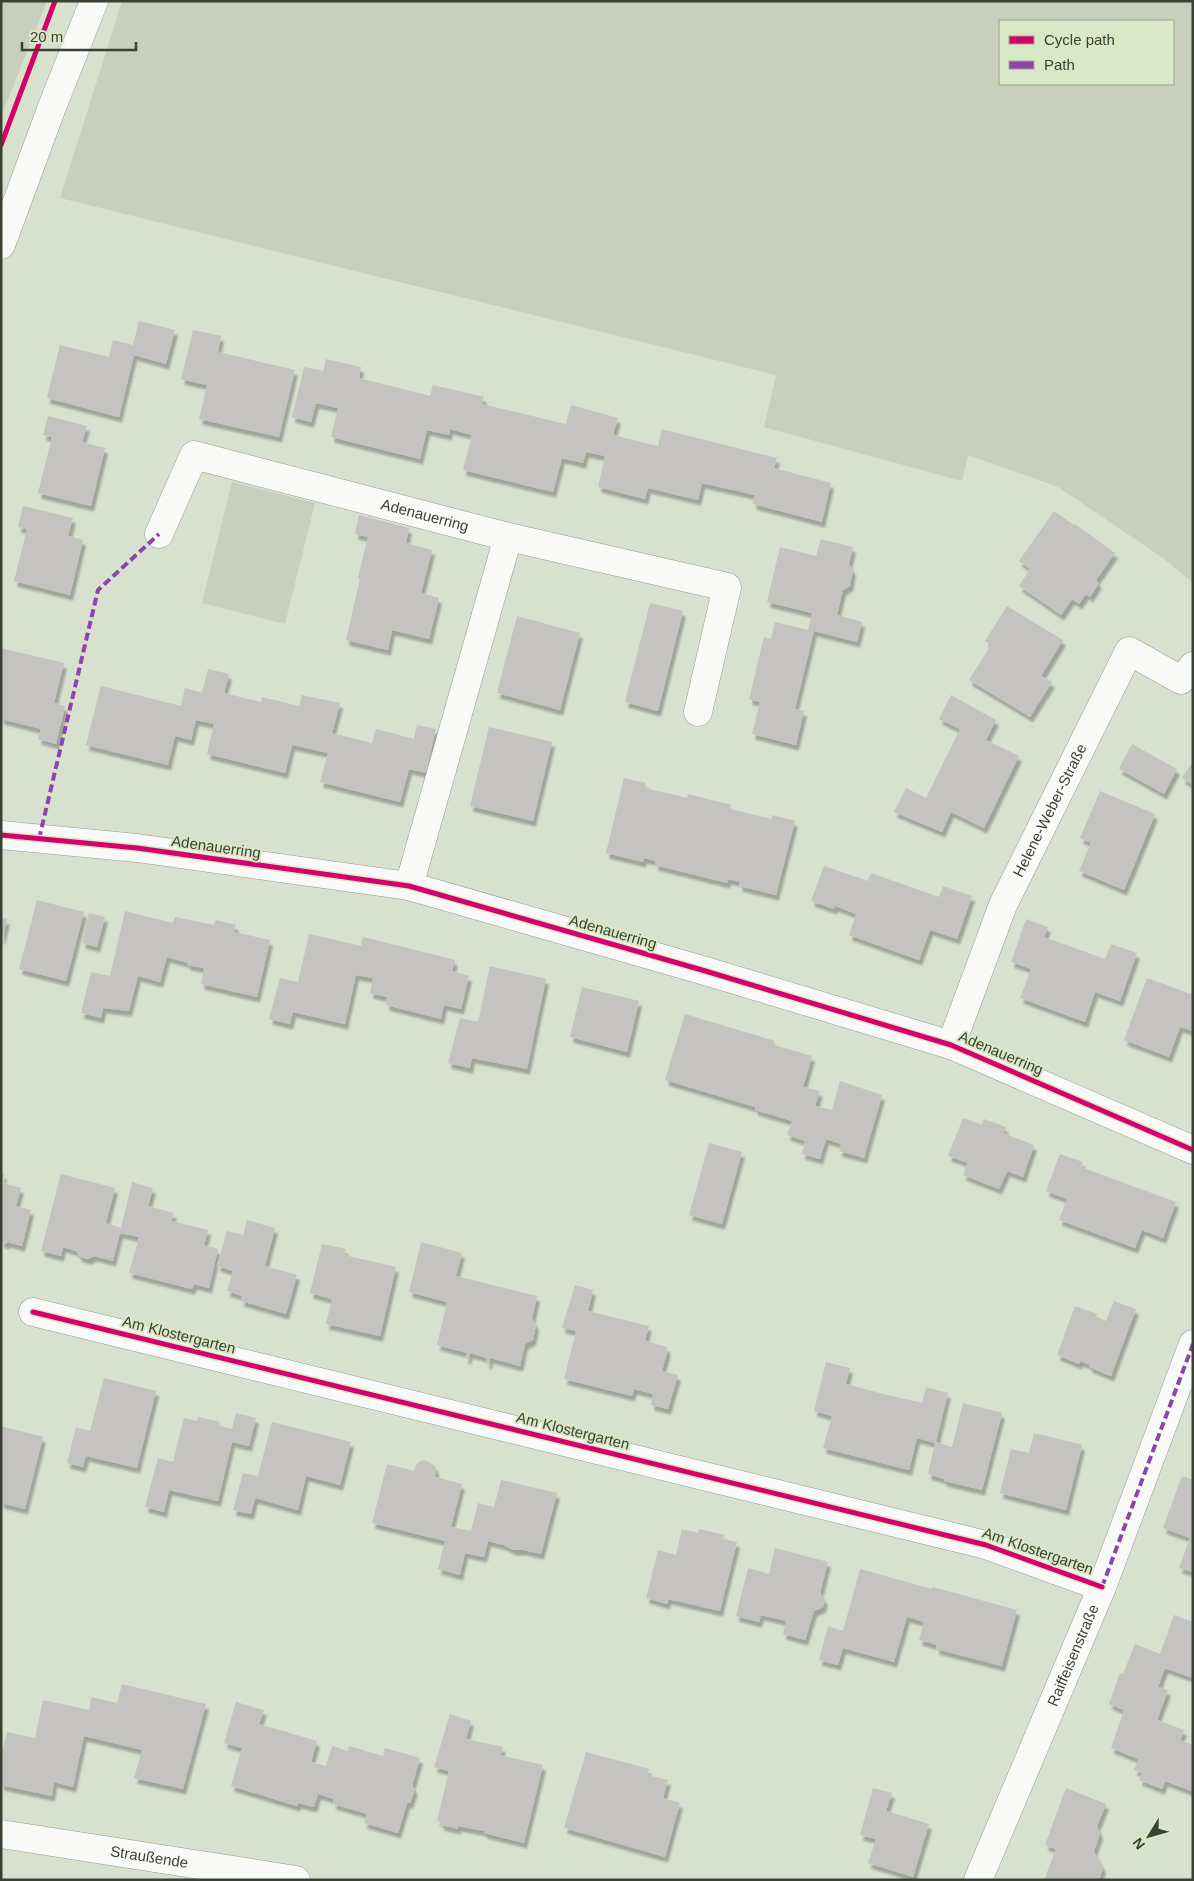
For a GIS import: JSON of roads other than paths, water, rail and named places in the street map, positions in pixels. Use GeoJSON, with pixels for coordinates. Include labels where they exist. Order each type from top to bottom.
{"type":"FeatureCollection","features":[{"type":"Feature","properties":{"kind":"street"},"geometry":{"type":"LineString","coordinates":[[1,245],[94,1]]}},
{"type":"Feature","properties":{"kind":"street","name":"Adenauerring"},"geometry":{"type":"LineString","coordinates":[[159,534],[194,455],[508,537],[727,587],[698,712]]}},
{"type":"Feature","properties":{"kind":"street"},"geometry":{"type":"LineString","coordinates":[[409,886],[508,537]]}},
{"type":"Feature","properties":{"kind":"street","name":"Helene-Weber-Straße"},"geometry":{"type":"LineString","coordinates":[[951,1045],[1003,905],[1129,651],[1181,680],[1193,666]]}},
{"type":"Feature","properties":{"kind":"street","name":"Adenauerring"},"geometry":{"type":"LineString","coordinates":[[1,835],[137,848],[409,886],[702,970],[951,1045],[1193,1150]]}},
{"type":"Feature","properties":{"kind":"street","name":"Am Klostergarten"},"geometry":{"type":"LineString","coordinates":[[33,1312],[986,1545],[1102,1587]]}},
{"type":"Feature","properties":{"kind":"street","name":"Raiffeisenstraße"},"geometry":{"type":"LineString","coordinates":[[978,1880],[1102,1587],[1193,1344]]}},
{"type":"Feature","properties":{"kind":"street","name":"Straußende"},"geometry":{"type":"LineString","coordinates":[[1,1834],[296,1880]]}}]}
